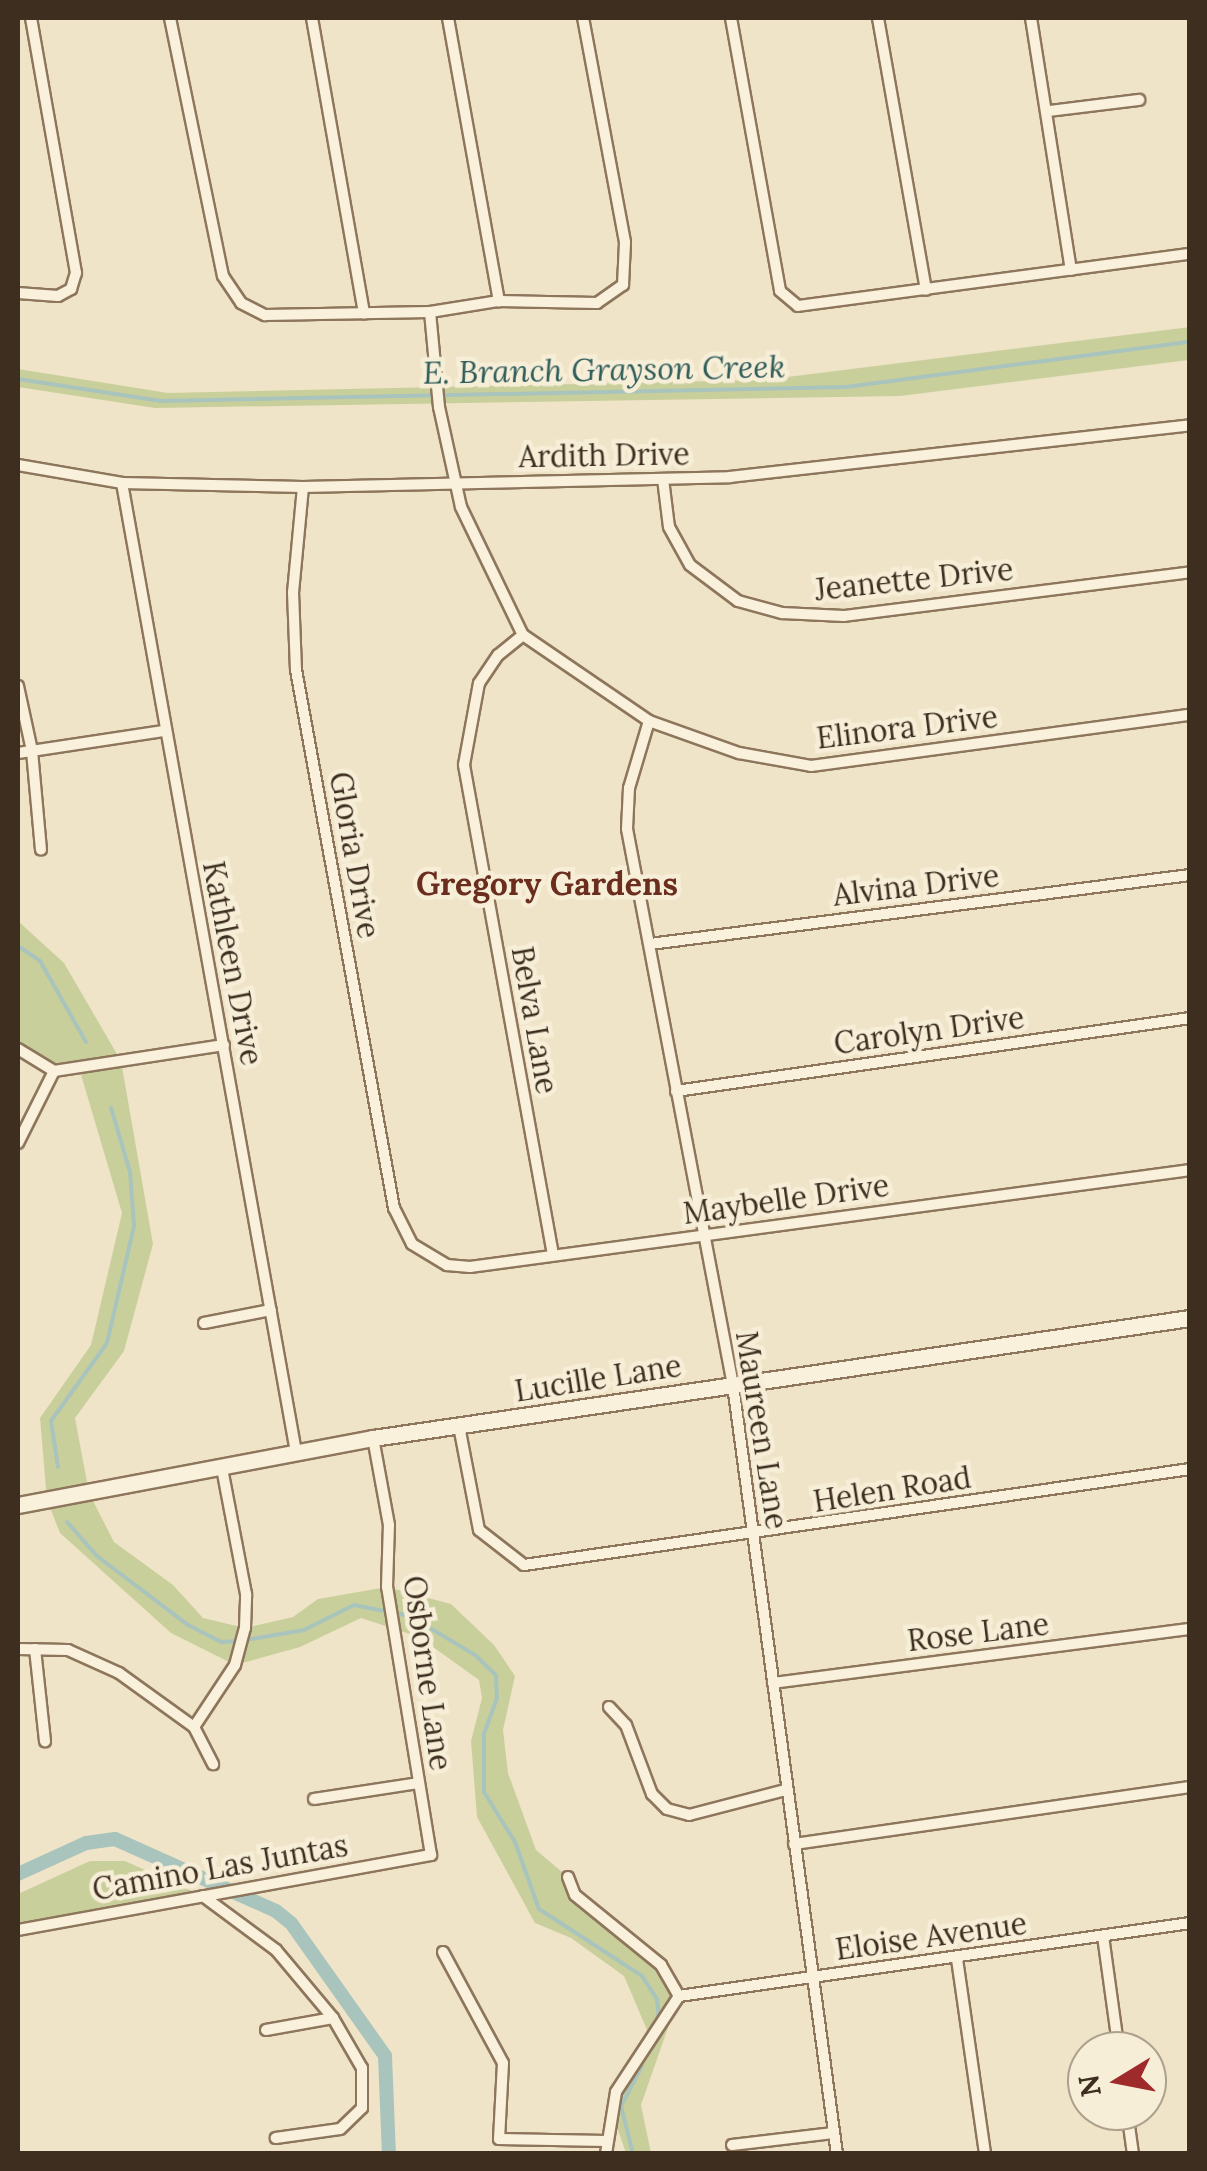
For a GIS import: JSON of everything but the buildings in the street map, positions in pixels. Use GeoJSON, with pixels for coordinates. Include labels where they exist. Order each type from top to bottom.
{"type":"FeatureCollection","features":[{"type":"Feature","properties":{"kind":"street"},"geometry":{"type":"LineString","coordinates":[[18,293],[45,298],[71,288],[75,258],[32,18]]}},
{"type":"Feature","properties":{"kind":"street"},"geometry":{"type":"LineString","coordinates":[[170,18],[223,276],[241,303],[265,314],[430,312],[499,301],[597,303],[623,285],[624,242],[583,18]]}},
{"type":"Feature","properties":{"kind":"street"},"geometry":{"type":"LineString","coordinates":[[312,18],[364,313]]}},
{"type":"Feature","properties":{"kind":"street"},"geometry":{"type":"LineString","coordinates":[[448,18],[499,301]]}},
{"type":"Feature","properties":{"kind":"street"},"geometry":{"type":"LineString","coordinates":[[732,18],[780,291],[798,306],[1190,254]]}},
{"type":"Feature","properties":{"kind":"street"},"geometry":{"type":"LineString","coordinates":[[878,18],[926,290]]}},
{"type":"Feature","properties":{"kind":"street"},"geometry":{"type":"LineString","coordinates":[[1031,18],[1050,111],[1071,270]]}},
{"type":"Feature","properties":{"kind":"street"},"geometry":{"type":"LineString","coordinates":[[1050,111],[1139,100]]}},
{"type":"Feature","properties":{"kind":"street"},"geometry":{"type":"LineString","coordinates":[[430,312],[439,408],[454,483],[522,635]]}},
{"type":"Feature","properties":{"kind":"street","name":"Ardith Drive"},"geometry":{"type":"LineString","coordinates":[[18,466],[122,483],[303,486],[664,478],[797,473],[1190,426]]}},
{"type":"Feature","properties":{"kind":"street","name":"Jeanette Drive"},"geometry":{"type":"LineString","coordinates":[[664,478],[669,527],[690,565],[738,601],[782,613],[844,616],[1190,572]]}},
{"type":"Feature","properties":{"kind":"street","name":"Kathleen Drive"},"geometry":{"type":"LineString","coordinates":[[122,483],[163,731],[224,1045],[296,1452]]}},
{"type":"Feature","properties":{"kind":"street","name":"Gloria Drive"},"geometry":{"type":"LineString","coordinates":[[303,486],[293,592],[296,670],[402,1229]]}},
{"type":"Feature","properties":{"kind":"street","name":"Elinora Drive"},"geometry":{"type":"LineString","coordinates":[[522,635],[648,721],[738,753],[811,766],[1190,715]]}},
{"type":"Feature","properties":{"kind":"street","name":"Belva Lane"},"geometry":{"type":"LineString","coordinates":[[522,635],[479,683],[464,765],[552,1254]]}},
{"type":"Feature","properties":{"kind":"street"},"geometry":{"type":"LineString","coordinates":[[18,686],[32,751],[40,850]]}},
{"type":"Feature","properties":{"kind":"street","name":"Maureen Lane"},"geometry":{"type":"LineString","coordinates":[[648,721],[626,811],[701,1235],[733,1385],[837,2154]]}},
{"type":"Feature","properties":{"kind":"street"},"geometry":{"type":"LineString","coordinates":[[18,753],[163,731]]}},
{"type":"Feature","properties":{"kind":"street","name":"Alvina Drive"},"geometry":{"type":"LineString","coordinates":[[650,944],[1190,875]]}},
{"type":"Feature","properties":{"kind":"street","name":"Carolyn Drive"},"geometry":{"type":"LineString","coordinates":[[676,1092],[1190,1018]]}},
{"type":"Feature","properties":{"kind":"street"},"geometry":{"type":"LineString","coordinates":[[18,1050],[54,1072],[224,1045]]}},
{"type":"Feature","properties":{"kind":"street"},"geometry":{"type":"LineString","coordinates":[[18,1143],[54,1072]]}},
{"type":"Feature","properties":{"kind":"street","name":"Maybelle Drive"},"geometry":{"type":"LineString","coordinates":[[402,1229],[412,1244],[447,1265],[1190,1170]]}},
{"type":"Feature","properties":{"kind":"street"},"geometry":{"type":"LineString","coordinates":[[204,1323],[271,1310]]}},
{"type":"Feature","properties":{"kind":"street","name":"Lucille Lane"},"geometry":{"type":"LineString","coordinates":[[18,1505],[373,1438],[1190,1318]]}},
{"type":"Feature","properties":{"kind":"street","name":"Helen Road"},"geometry":{"type":"LineString","coordinates":[[459,1426],[479,1530],[524,1565],[754,1536],[1190,1469]]}},
{"type":"Feature","properties":{"kind":"street","name":"Osborne Lane"},"geometry":{"type":"LineString","coordinates":[[373,1438],[390,1525],[387,1587],[431,1855]]}},
{"type":"Feature","properties":{"kind":"street"},"geometry":{"type":"LineString","coordinates":[[194,1727],[235,1664],[245,1628],[246,1594],[222,1468]]}},
{"type":"Feature","properties":{"kind":"street","name":"Rose Lane"},"geometry":{"type":"LineString","coordinates":[[773,1683],[1190,1629]]}},
{"type":"Feature","properties":{"kind":"street"},"geometry":{"type":"LineString","coordinates":[[18,1649],[88,1657],[194,1727],[213,1764]]}},
{"type":"Feature","properties":{"kind":"street"},"geometry":{"type":"LineString","coordinates":[[35,1649],[44,1741]]}},
{"type":"Feature","properties":{"kind":"street"},"geometry":{"type":"LineString","coordinates":[[610,1707],[626,1725],[652,1794],[667,1809],[688,1815],[786,1790]]}},
{"type":"Feature","properties":{"kind":"street"},"geometry":{"type":"LineString","coordinates":[[314,1800],[418,1783]]}},
{"type":"Feature","properties":{"kind":"street"},"geometry":{"type":"LineString","coordinates":[[794,1844],[1190,1787]]}},
{"type":"Feature","properties":{"kind":"street","name":"Camino Las Juntas"},"geometry":{"type":"LineString","coordinates":[[18,1930],[431,1855]]}},
{"type":"Feature","properties":{"kind":"street"},"geometry":{"type":"LineString","coordinates":[[568,1877],[575,1894],[661,1965],[679,1996],[616,2092],[606,2154]]}},
{"type":"Feature","properties":{"kind":"street"},"geometry":{"type":"LineString","coordinates":[[208,1895],[262,1936],[333,2018],[362,2068],[362,2108],[340,2129],[276,2138]]}},
{"type":"Feature","properties":{"kind":"street","name":"Eloise Avenue"},"geometry":{"type":"LineString","coordinates":[[679,1996],[1190,1923]]}},
{"type":"Feature","properties":{"kind":"street"},"geometry":{"type":"LineString","coordinates":[[1103,1936],[1116,2031]]}},
{"type":"Feature","properties":{"kind":"street"},"geometry":{"type":"LineString","coordinates":[[442,1952],[503,2063],[499,2139],[606,2141]]}},
{"type":"Feature","properties":{"kind":"street"},"geometry":{"type":"LineString","coordinates":[[957,1959],[985,2154]]}},
{"type":"Feature","properties":{"kind":"street"},"geometry":{"type":"LineString","coordinates":[[266,2030],[333,2018]]}},
{"type":"Feature","properties":{"kind":"street"},"geometry":{"type":"LineString","coordinates":[[732,2145],[833,2133]]}},
{"type":"Feature","properties":{"kind":"green space"},"geometry":{"type":"Polygon","coordinates":[[[1190,327],[1189,360],[900,396],[155,408],[18,387],[18,369],[168,393],[763,380],[1190,327]]]}},
{"type":"Feature","properties":{"kind":"green space"},"geometry":{"type":"Polygon","coordinates":[[[18,921],[64,963],[121,1061],[153,1244],[124,1351],[75,1418],[89,1493],[114,1542],[173,1585],[203,1618],[245,1628],[293,1617],[318,1599],[387,1587],[451,1604],[494,1645],[515,1676],[503,1730],[508,1773],[536,1850],[568,1877],[575,1895],[661,1965],[679,1996],[641,2105],[651,2153],[626,2153],[611,2110],[636,2067],[647,2030],[624,1976],[571,1938],[535,1923],[477,1817],[471,1741],[482,1698],[479,1680],[419,1637],[361,1618],[300,1647],[235,1665],[171,1633],[60,1533],[47,1500],[40,1418],[91,1345],[122,1213],[79,1068],[54,1071],[18,1049],[18,921]]]}},
{"type":"Feature","properties":{"kind":"green space"},"geometry":{"type":"Polygon","coordinates":[[[90,1861],[125,1861],[203,1896],[18,1930],[18,1894],[90,1861]]]}},
{"type":"Feature","properties":{"kind":"waterway","name":"E. Branch Grayson Creek"},"geometry":{"type":"LineString","coordinates":[[18,379],[161,401],[846,387],[1190,342]]}},
{"type":"Feature","properties":{"kind":"waterway"},"geometry":{"type":"LineString","coordinates":[[18,946],[40,961],[86,1042]]}},
{"type":"Feature","properties":{"kind":"waterway"},"geometry":{"type":"LineString","coordinates":[[58,1467],[51,1421],[107,1343],[134,1226],[130,1172],[111,1108]]}},
{"type":"Feature","properties":{"kind":"waterway"},"geometry":{"type":"LineString","coordinates":[[67,1522],[97,1556],[188,1625],[222,1642],[237,1641]]}},
{"type":"Feature","properties":{"kind":"waterway"},"geometry":{"type":"LineString","coordinates":[[246,1640],[304,1630],[354,1605],[410,1616],[475,1655],[496,1675],[497,1698],[484,1733],[484,1792],[515,1842],[539,1909],[642,1976],[657,1999],[659,2021]]}},
{"type":"Feature","properties":{"kind":"waterway"},"geometry":{"type":"LineString","coordinates":[[18,1874],[86,1843],[115,1839],[276,1911],[291,1923],[385,2056],[389,2154]]}},
{"type":"Feature","properties":{"kind":"waterway"},"geometry":{"type":"LineString","coordinates":[[633,2154],[621,2106],[642,2066]]}},
{"type":"Feature","properties":{"kind":"district","name":"Gregory Gardens"},"geometry":{"type":"Point","coordinates":[547,884]}}]}
